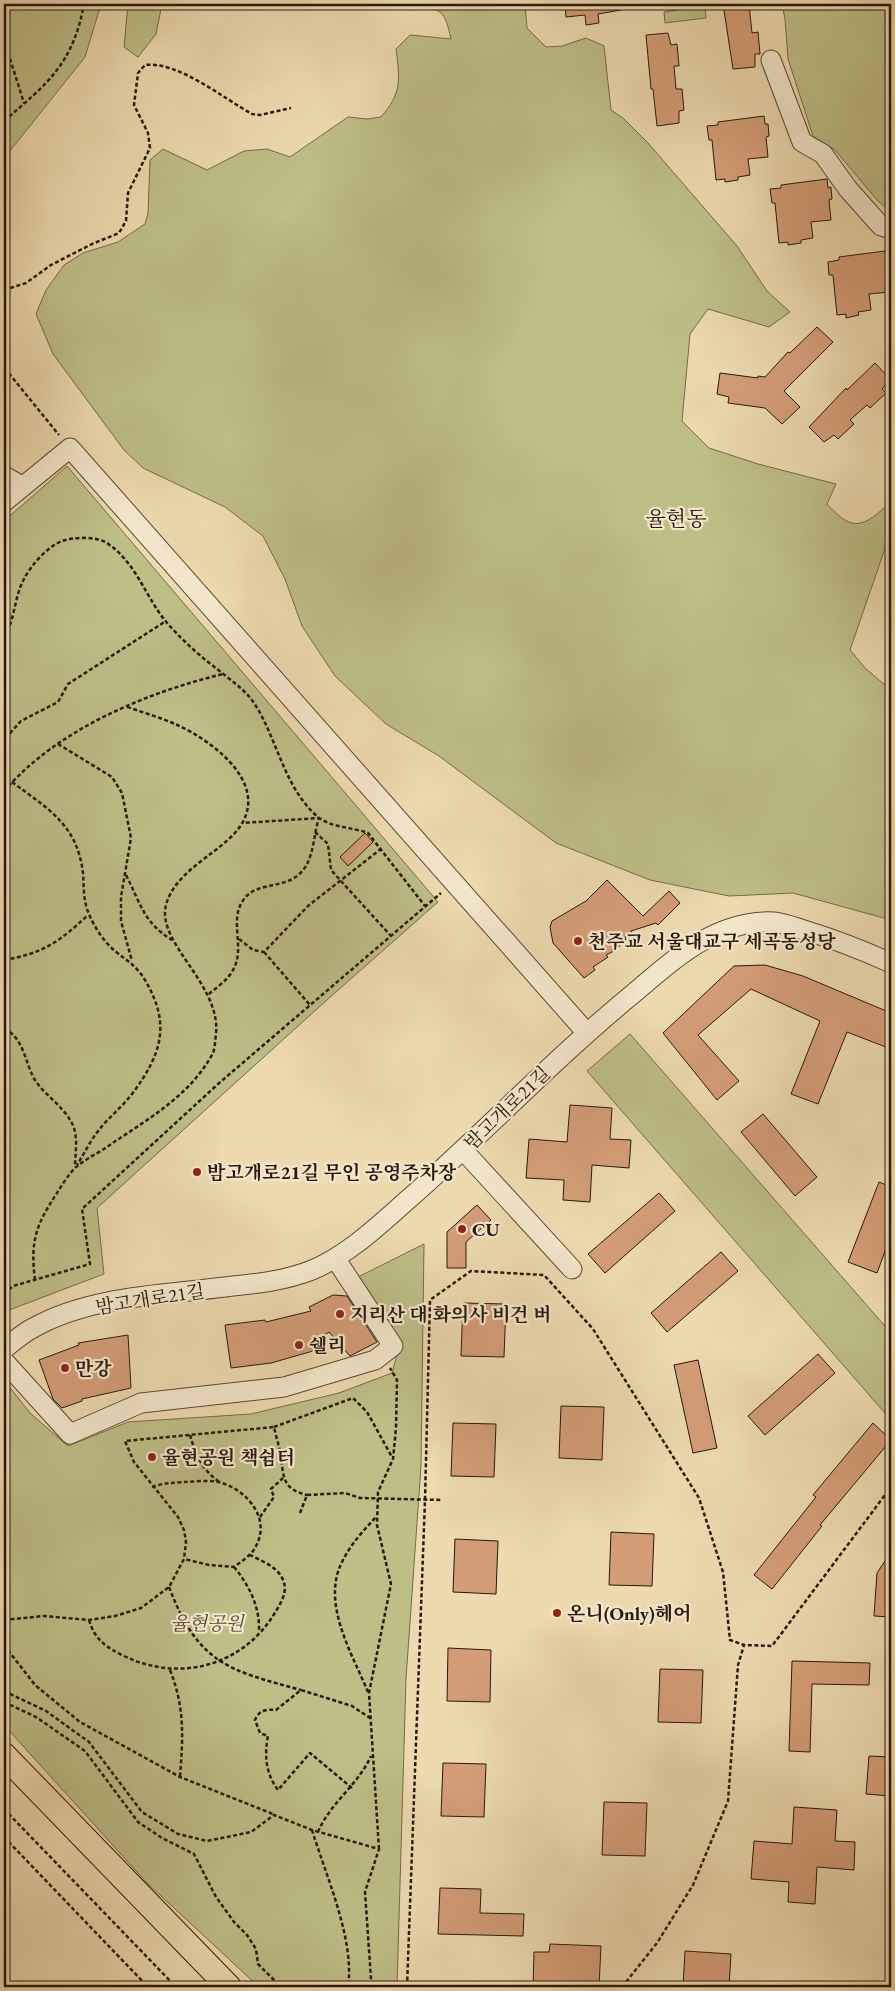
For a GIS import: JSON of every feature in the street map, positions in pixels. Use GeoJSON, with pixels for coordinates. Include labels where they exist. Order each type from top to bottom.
{"type":"FeatureCollection","features":[{"type":"Feature","properties":{"kind":"main road"},"geometry":{"type":"LineString","coordinates":[[4,1755],[229,1987]]}},
{"type":"Feature","properties":{"kind":"street"},"geometry":{"type":"LineString","coordinates":[[771,60],[802,142],[823,154],[848,189],[882,226],[891,229]]}},
{"type":"Feature","properties":{"kind":"street"},"geometry":{"type":"LineString","coordinates":[[4,502],[70,448],[586,1032]]}},
{"type":"Feature","properties":{"kind":"street"},"geometry":{"type":"LineString","coordinates":[[4,476],[22,486]]}},
{"type":"Feature","properties":{"kind":"street","name":"밤고개로21길"},"geometry":{"type":"LineString","coordinates":[[4,1349],[33,1328],[66,1313],[117,1301],[267,1282],[311,1271],[335,1258],[361,1241],[464,1150],[586,1032],[681,954],[720,931],[744,924],[775,922],[834,939],[891,963]]}},
{"type":"Feature","properties":{"kind":"street"},"geometry":{"type":"LineString","coordinates":[[464,1150],[572,1269]]}},
{"type":"Feature","properties":{"kind":"street"},"geometry":{"type":"LineString","coordinates":[[4,1361],[70,1434],[141,1403],[284,1387],[376,1360],[393,1346],[335,1258]]}},
{"type":"Feature","properties":{"kind":"path"},"geometry":{"type":"LineString","coordinates":[[4,121],[40,90],[64,62],[80,28],[84,4]]}},
{"type":"Feature","properties":{"kind":"path"},"geometry":{"type":"LineString","coordinates":[[4,40],[24,104]]}},
{"type":"Feature","properties":{"kind":"path"},"geometry":{"type":"LineString","coordinates":[[4,290],[26,283],[50,265],[119,233],[126,221],[128,193],[150,148],[148,133],[134,105],[138,73],[145,65],[155,64],[188,76],[252,114],[260,115],[291,108]]}},
{"type":"Feature","properties":{"kind":"path"},"geometry":{"type":"LineString","coordinates":[[4,366],[70,448]]}},
{"type":"Feature","properties":{"kind":"path"},"geometry":{"type":"LineString","coordinates":[[4,373],[7,370]]}},
{"type":"Feature","properties":{"kind":"path"},"geometry":{"type":"LineString","coordinates":[[4,638],[10,627],[23,581],[40,557],[62,541],[83,538],[106,542],[125,560],[166,621],[188,644],[223,674],[239,684],[255,704],[272,734],[288,777],[305,803],[320,818],[341,827],[368,833],[382,848],[425,906]]}},
{"type":"Feature","properties":{"kind":"path"},"geometry":{"type":"LineString","coordinates":[[4,746],[11,732],[21,721],[58,702],[68,684],[166,621]]}},
{"type":"Feature","properties":{"kind":"path"},"geometry":{"type":"LineString","coordinates":[[4,791],[12,782],[58,744],[124,706],[181,684],[223,674]]}},
{"type":"Feature","properties":{"kind":"path"},"geometry":{"type":"LineString","coordinates":[[75,1168],[181,1096],[200,1075],[214,1051],[217,1025],[209,994],[175,942],[166,923],[166,906],[173,889],[195,866],[232,836],[242,823],[248,807],[247,791],[239,771],[203,740],[176,724],[124,706]]}},
{"type":"Feature","properties":{"kind":"path"},"geometry":{"type":"LineString","coordinates":[[58,744],[87,759],[112,777],[122,793],[131,838],[121,897],[122,921],[132,962]]}},
{"type":"Feature","properties":{"kind":"path"},"geometry":{"type":"LineString","coordinates":[[12,782],[54,813],[71,832],[77,846],[83,873],[83,894],[89,915],[115,951],[132,962],[145,980],[158,1008],[162,1033],[150,1066],[131,1094],[98,1131],[39,1221],[32,1256],[35,1280]]}},
{"type":"Feature","properties":{"kind":"path"},"geometry":{"type":"LineString","coordinates":[[242,823],[320,818]]}},
{"type":"Feature","properties":{"kind":"path"},"geometry":{"type":"LineString","coordinates":[[209,994],[234,970],[238,954],[236,920],[243,900],[252,892],[287,883],[297,876],[306,866],[320,818]]}},
{"type":"Feature","properties":{"kind":"path"},"geometry":{"type":"LineString","coordinates":[[315,832],[328,844],[331,870],[391,936]]}},
{"type":"Feature","properties":{"kind":"path"},"geometry":{"type":"LineString","coordinates":[[264,952],[308,906],[382,848]]}},
{"type":"Feature","properties":{"kind":"path"},"geometry":{"type":"LineString","coordinates":[[126,874],[145,917],[160,932],[175,942]]}},
{"type":"Feature","properties":{"kind":"path"},"geometry":{"type":"LineString","coordinates":[[4,1294],[13,1286],[90,1264],[82,1209],[218,1084],[454,882]]}},
{"type":"Feature","properties":{"kind":"path"},"geometry":{"type":"LineString","coordinates":[[4,960],[34,954],[61,940],[89,915]]}},
{"type":"Feature","properties":{"kind":"path"},"geometry":{"type":"LineString","coordinates":[[238,939],[253,950],[264,952],[310,1005]]}},
{"type":"Feature","properties":{"kind":"path"},"geometry":{"type":"LineString","coordinates":[[4,1028],[13,1034],[38,1083],[54,1100],[73,1127],[76,1140],[75,1168]]}},
{"type":"Feature","properties":{"kind":"path"},"geometry":{"type":"LineString","coordinates":[[408,1987],[430,1300],[471,1271],[544,1275],[593,1329],[699,1498],[723,1572],[730,1640],[744,1645],[772,1646],[891,1487]]}},
{"type":"Feature","properties":{"kind":"path"},"geometry":{"type":"LineString","coordinates":[[368,1987],[371,1979],[365,1892],[379,1849],[369,1694],[391,1584],[377,1525],[378,1492],[393,1459],[397,1380],[382,1355]]}},
{"type":"Feature","properties":{"kind":"path"},"geometry":{"type":"LineString","coordinates":[[4,1620],[44,1616],[89,1620],[129,1613],[142,1608],[168,1588],[184,1559],[186,1542],[184,1530],[178,1517],[152,1487],[134,1462],[125,1441],[274,1427],[353,1398],[367,1412],[393,1459]]}},
{"type":"Feature","properties":{"kind":"path"},"geometry":{"type":"LineString","coordinates":[[274,1427],[281,1456],[283,1478],[294,1492],[307,1495],[345,1493],[360,1498],[442,1500]]}},
{"type":"Feature","properties":{"kind":"path"},"geometry":{"type":"LineString","coordinates":[[190,1435],[194,1449],[210,1476],[236,1490],[252,1504],[260,1517]]}},
{"type":"Feature","properties":{"kind":"path"},"geometry":{"type":"LineString","coordinates":[[184,1559],[209,1565],[234,1567],[250,1555],[257,1545],[260,1517],[274,1497],[271,1489],[283,1478]]}},
{"type":"Feature","properties":{"kind":"path"},"geometry":{"type":"LineString","coordinates":[[152,1487],[160,1484],[221,1483]]}},
{"type":"Feature","properties":{"kind":"path"},"geometry":{"type":"LineString","coordinates":[[300,1513],[307,1495]]}},
{"type":"Feature","properties":{"kind":"path"},"geometry":{"type":"LineString","coordinates":[[369,1694],[338,1619],[334,1595],[336,1576],[343,1560],[356,1539],[377,1516]]}},
{"type":"Feature","properties":{"kind":"path"},"geometry":{"type":"LineString","coordinates":[[89,1620],[94,1635],[109,1648],[136,1662],[170,1670],[218,1662],[251,1642],[275,1614],[286,1588],[281,1574],[250,1555]]}},
{"type":"Feature","properties":{"kind":"path"},"geometry":{"type":"LineString","coordinates":[[234,1567],[252,1596],[260,1623],[259,1633]]}},
{"type":"Feature","properties":{"kind":"path"},"geometry":{"type":"LineString","coordinates":[[168,1588],[181,1618],[197,1640],[218,1662],[245,1675],[352,1706],[370,1718]]}},
{"type":"Feature","properties":{"kind":"path"},"geometry":{"type":"LineString","coordinates":[[4,1645],[35,1685],[80,1722],[180,1777],[312,1830],[379,1849]]}},
{"type":"Feature","properties":{"kind":"path"},"geometry":{"type":"LineString","coordinates":[[622,1987],[657,1943],[693,1885],[728,1801],[738,1665],[744,1645]]}},
{"type":"Feature","properties":{"kind":"path"},"geometry":{"type":"LineString","coordinates":[[170,1670],[182,1710],[183,1734],[180,1777]]}},
{"type":"Feature","properties":{"kind":"path"},"geometry":{"type":"LineString","coordinates":[[300,1690],[276,1710],[265,1709],[257,1715],[255,1720],[260,1733],[268,1736],[267,1766],[271,1780],[278,1790],[310,1753],[352,1788]]}},
{"type":"Feature","properties":{"kind":"path"},"geometry":{"type":"LineString","coordinates":[[4,1691],[46,1710],[89,1742],[142,1812],[178,1834],[207,1841],[224,1838],[251,1832],[274,1815]]}},
{"type":"Feature","properties":{"kind":"path"},"geometry":{"type":"LineString","coordinates":[[4,1702],[36,1718],[85,1750],[138,1822],[194,1854],[216,1897],[252,1942],[256,1949],[258,1964],[279,1985],[291,1987]]}},
{"type":"Feature","properties":{"kind":"path"},"geometry":{"type":"LineString","coordinates":[[318,1832],[324,1819],[364,1772],[372,1754]]}},
{"type":"Feature","properties":{"kind":"path"},"geometry":{"type":"LineString","coordinates":[[4,1809],[176,1987]]}},
{"type":"Feature","properties":{"kind":"path"},"geometry":{"type":"LineString","coordinates":[[312,1830],[342,1928],[349,1963],[348,1987]]}},
{"type":"Feature","properties":{"kind":"path"},"geometry":{"type":"LineString","coordinates":[[4,1837],[148,1987]]}},
{"type":"Feature","properties":{"kind":"green space"},"geometry":{"type":"Polygon","coordinates":[[[4,4],[101,4],[85,57],[9,152],[4,152],[4,4]]]}},
{"type":"Feature","properties":{"kind":"green space"},"geometry":{"type":"Polygon","coordinates":[[[128,4],[162,4],[156,34],[138,57],[124,47],[128,4]]]}},
{"type":"Feature","properties":{"kind":"green space"},"geometry":{"type":"Polygon","coordinates":[[[408,4],[525,4],[527,28],[546,47],[562,46],[586,38],[604,46],[611,110],[623,118],[648,143],[737,246],[767,291],[790,312],[769,327],[708,309],[690,334],[682,421],[709,448],[758,464],[836,484],[827,504],[849,522],[855,524],[862,523],[869,520],[885,507],[891,509],[891,531],[850,650],[866,669],[891,690],[891,920],[793,893],[729,896],[650,880],[556,843],[439,756],[386,724],[335,676],[302,626],[285,579],[263,536],[225,507],[143,468],[124,450],[53,354],[36,314],[46,290],[64,265],[83,253],[118,242],[145,224],[148,213],[150,160],[163,149],[207,170],[244,151],[267,149],[290,157],[348,117],[367,119],[381,117],[393,101],[398,86],[396,49],[410,35],[451,39],[446,20],[439,11],[408,4]]]}},
{"type":"Feature","properties":{"kind":"green space"},"geometry":{"type":"Polygon","coordinates":[[[678,4],[705,4],[706,18],[665,23],[664,12],[678,10],[678,4]]]}},
{"type":"Feature","properties":{"kind":"green space"},"geometry":{"type":"Polygon","coordinates":[[[782,4],[891,4],[891,213],[877,200],[835,150],[813,136],[788,59],[782,4]]]}},
{"type":"Feature","properties":{"kind":"green space"},"geometry":{"type":"Polygon","coordinates":[[[67,466],[438,902],[97,1208],[104,1274],[4,1312],[4,521],[67,466]]]}},
{"type":"Feature","properties":{"kind":"green space"},"geometry":{"type":"Polygon","coordinates":[[[630,1034],[891,1333],[891,1420],[587,1071],[630,1034]]]}},
{"type":"Feature","properties":{"kind":"green space","name":"율현공원"},"geometry":{"type":"Polygon","coordinates":[[[424,1244],[421,1466],[406,1679],[397,1987],[259,1987],[147,1883],[4,1725],[4,1380],[30,1413],[68,1446],[128,1422],[251,1414],[339,1393],[392,1373],[400,1343],[356,1278],[424,1244]]]}},
{"type":"Feature","properties":{"kind":"building"},"geometry":{"type":"Polygon","coordinates":[[[565,4],[620,4],[621,10],[598,14],[599,23],[586,25],[585,15],[566,17],[565,4]]]}},
{"type":"Feature","properties":{"kind":"building"},"geometry":{"type":"Polygon","coordinates":[[[723,4],[749,4],[752,33],[758,32],[760,54],[755,54],[755,67],[733,69],[723,4]]]}},
{"type":"Feature","properties":{"kind":"building"},"geometry":{"type":"Polygon","coordinates":[[[668,33],[671,45],[677,44],[679,66],[674,66],[676,89],[682,89],[684,110],[679,111],[679,123],[657,126],[653,89],[651,89],[646,35],[668,33]]]}},
{"type":"Feature","properties":{"kind":"building"},"geometry":{"type":"Polygon","coordinates":[[[764,116],[765,124],[768,124],[769,136],[766,137],[768,157],[748,159],[750,175],[738,177],[738,180],[725,182],[725,179],[716,180],[712,140],[709,140],[707,126],[718,125],[718,122],[764,116]]]}},
{"type":"Feature","properties":{"kind":"building"},"geometry":{"type":"Polygon","coordinates":[[[827,179],[828,188],[831,187],[832,199],[829,200],[831,220],[811,222],[813,238],[801,240],[801,243],[788,245],[788,242],[779,243],[775,203],[772,203],[770,189],[781,188],[781,185],[827,179]]]}},
{"type":"Feature","properties":{"kind":"building"},"geometry":{"type":"Polygon","coordinates":[[[885,251],[886,260],[889,259],[890,272],[886,272],[889,292],[869,294],[871,310],[858,312],[859,315],[846,318],[846,314],[837,315],[833,275],[829,275],[828,262],[839,260],[839,257],[885,251]]]}},
{"type":"Feature","properties":{"kind":"building"},"geometry":{"type":"Polygon","coordinates":[[[817,327],[833,342],[784,391],[800,407],[782,424],[765,408],[728,403],[729,397],[717,394],[720,373],[758,378],[758,376],[765,377],[788,352],[790,353],[817,327]]]}},
{"type":"Feature","properties":{"kind":"building"},"geometry":{"type":"Polygon","coordinates":[[[875,363],[890,379],[882,389],[886,393],[870,408],[867,405],[850,420],[854,424],[838,439],[834,435],[824,442],[809,427],[846,388],[847,390],[875,363]]]}},
{"type":"Feature","properties":{"kind":"building"},"geometry":{"type":"Polygon","coordinates":[[[365,833],[373,842],[348,866],[340,857],[365,833]]]}},
{"type":"Feature","properties":{"kind":"building"},"geometry":{"type":"Polygon","coordinates":[[[607,880],[643,916],[669,891],[680,903],[658,925],[656,923],[631,931],[633,934],[625,937],[626,940],[618,943],[620,946],[612,949],[614,951],[606,955],[608,957],[593,967],[595,970],[584,978],[553,943],[550,927],[552,921],[586,901],[607,880]]]}},
{"type":"Feature","properties":{"kind":"building"},"geometry":{"type":"Polygon","coordinates":[[[765,965],[803,976],[891,1013],[891,1049],[847,1032],[818,1104],[791,1094],[820,1021],[751,989],[698,1035],[739,1081],[717,1100],[663,1033],[734,966],[765,965]]]}},
{"type":"Feature","properties":{"kind":"building"},"geometry":{"type":"Polygon","coordinates":[[[570,1105],[612,1108],[610,1139],[631,1140],[629,1168],[592,1165],[590,1202],[563,1200],[564,1180],[526,1178],[529,1139],[567,1142],[570,1105]]]}},
{"type":"Feature","properties":{"kind":"building"},"geometry":{"type":"Polygon","coordinates":[[[763,1114],[817,1177],[795,1196],[741,1132],[763,1114]]]}},
{"type":"Feature","properties":{"kind":"building"},"geometry":{"type":"Polygon","coordinates":[[[879,1182],[891,1187],[891,1235],[877,1273],[848,1262],[879,1182]]]}},
{"type":"Feature","properties":{"kind":"building"},"geometry":{"type":"Polygon","coordinates":[[[659,1193],[675,1211],[605,1273],[588,1254],[659,1193]]]}},
{"type":"Feature","properties":{"kind":"building"},"geometry":{"type":"Polygon","coordinates":[[[477,1205],[491,1220],[466,1242],[466,1268],[447,1268],[447,1232],[477,1205]]]}},
{"type":"Feature","properties":{"kind":"building"},"geometry":{"type":"Polygon","coordinates":[[[721,1252],[738,1271],[667,1332],[651,1313],[721,1252]]]}},
{"type":"Feature","properties":{"kind":"building"},"geometry":{"type":"Polygon","coordinates":[[[333,1295],[347,1296],[377,1342],[350,1356],[329,1332],[311,1343],[313,1351],[271,1363],[231,1368],[225,1325],[265,1320],[266,1322],[311,1311],[309,1307],[333,1295]]]}},
{"type":"Feature","properties":{"kind":"building"},"geometry":{"type":"Polygon","coordinates":[[[463,1303],[506,1304],[504,1357],[461,1356],[463,1303]]]}},
{"type":"Feature","properties":{"kind":"building"},"geometry":{"type":"Polygon","coordinates":[[[128,1335],[131,1388],[82,1399],[82,1401],[62,1408],[53,1399],[39,1360],[79,1345],[78,1343],[128,1335]]]}},
{"type":"Feature","properties":{"kind":"building"},"geometry":{"type":"Polygon","coordinates":[[[818,1354],[835,1373],[765,1435],[748,1416],[818,1354]]]}},
{"type":"Feature","properties":{"kind":"building"},"geometry":{"type":"Polygon","coordinates":[[[698,1360],[717,1448],[693,1453],[674,1365],[698,1360]]]}},
{"type":"Feature","properties":{"kind":"building"},"geometry":{"type":"Polygon","coordinates":[[[561,1406],[604,1407],[602,1460],[559,1458],[561,1406]]]}},
{"type":"Feature","properties":{"kind":"building"},"geometry":{"type":"Polygon","coordinates":[[[453,1423],[496,1424],[494,1477],[451,1476],[453,1423]]]}},
{"type":"Feature","properties":{"kind":"building"},"geometry":{"type":"Polygon","coordinates":[[[873,1423],[891,1440],[820,1525],[822,1526],[772,1589],[754,1575],[816,1497],[813,1495],[873,1423]]]}},
{"type":"Feature","properties":{"kind":"building"},"geometry":{"type":"Polygon","coordinates":[[[611,1532],[654,1534],[652,1586],[609,1585],[611,1532]]]}},
{"type":"Feature","properties":{"kind":"building"},"geometry":{"type":"Polygon","coordinates":[[[455,1539],[498,1541],[496,1594],[453,1592],[455,1539]]]}},
{"type":"Feature","properties":{"kind":"building"},"geometry":{"type":"Polygon","coordinates":[[[891,1552],[891,1617],[874,1616],[877,1573],[891,1552]]]}},
{"type":"Feature","properties":{"kind":"building"},"geometry":{"type":"Polygon","coordinates":[[[448,1648],[491,1650],[490,1702],[447,1701],[448,1648]]]}},
{"type":"Feature","properties":{"kind":"building"},"geometry":{"type":"Polygon","coordinates":[[[792,1661],[870,1663],[869,1685],[812,1684],[810,1752],[789,1751],[792,1661]]]}},
{"type":"Feature","properties":{"kind":"building"},"geometry":{"type":"Polygon","coordinates":[[[660,1669],[703,1670],[701,1723],[658,1722],[660,1669]]]}},
{"type":"Feature","properties":{"kind":"building"},"geometry":{"type":"Polygon","coordinates":[[[869,1756],[891,1757],[891,1796],[866,1794],[869,1756]]]}},
{"type":"Feature","properties":{"kind":"building"},"geometry":{"type":"Polygon","coordinates":[[[443,1763],[486,1764],[484,1817],[441,1816],[443,1763]]]}},
{"type":"Feature","properties":{"kind":"building"},"geometry":{"type":"Polygon","coordinates":[[[604,1802],[647,1803],[645,1856],[602,1855],[604,1802]]]}},
{"type":"Feature","properties":{"kind":"building"},"geometry":{"type":"Polygon","coordinates":[[[794,1807],[837,1810],[835,1841],[855,1842],[854,1870],[817,1867],[815,1904],[788,1902],[789,1882],[751,1879],[754,1841],[792,1844],[794,1807]]]}},
{"type":"Feature","properties":{"kind":"building"},"geometry":{"type":"Polygon","coordinates":[[[440,1888],[481,1889],[480,1913],[524,1914],[523,1936],[438,1934],[440,1888]]]}},
{"type":"Feature","properties":{"kind":"building"},"geometry":{"type":"Polygon","coordinates":[[[550,1944],[601,1946],[599,1987],[533,1987],[534,1952],[549,1952],[550,1944]]]}},
{"type":"Feature","properties":{"kind":"building"},"geometry":{"type":"Polygon","coordinates":[[[685,1951],[731,1954],[729,1987],[683,1987],[685,1951]]]}},
{"type":"Feature","properties":{"kind":"place","name":"천주교 서울대교구 세곡동성당"},"geometry":{"type":"Point","coordinates":[578,941]}},
{"type":"Feature","properties":{"kind":"place","name":"밤고개로21길 무인 공영주차장"},"geometry":{"type":"Point","coordinates":[197,1172]}},
{"type":"Feature","properties":{"kind":"place","name":"CU"},"geometry":{"type":"Point","coordinates":[462,1229]}},
{"type":"Feature","properties":{"kind":"place","name":"지리산 대 화의사 비건 버"},"geometry":{"type":"Point","coordinates":[340,1314]}},
{"type":"Feature","properties":{"kind":"place","name":"쉘리"},"geometry":{"type":"Point","coordinates":[299,1345]}},
{"type":"Feature","properties":{"kind":"place","name":"만강"},"geometry":{"type":"Point","coordinates":[65,1368]}},
{"type":"Feature","properties":{"kind":"place","name":"율현공원 책쉼터"},"geometry":{"type":"Point","coordinates":[152,1457]}},
{"type":"Feature","properties":{"kind":"place","name":"온니(Only)헤어"},"geometry":{"type":"Point","coordinates":[557,1613]}},
{"type":"Feature","properties":{"kind":"district","name":"율현동"},"geometry":{"type":"Point","coordinates":[676,518]}}]}
